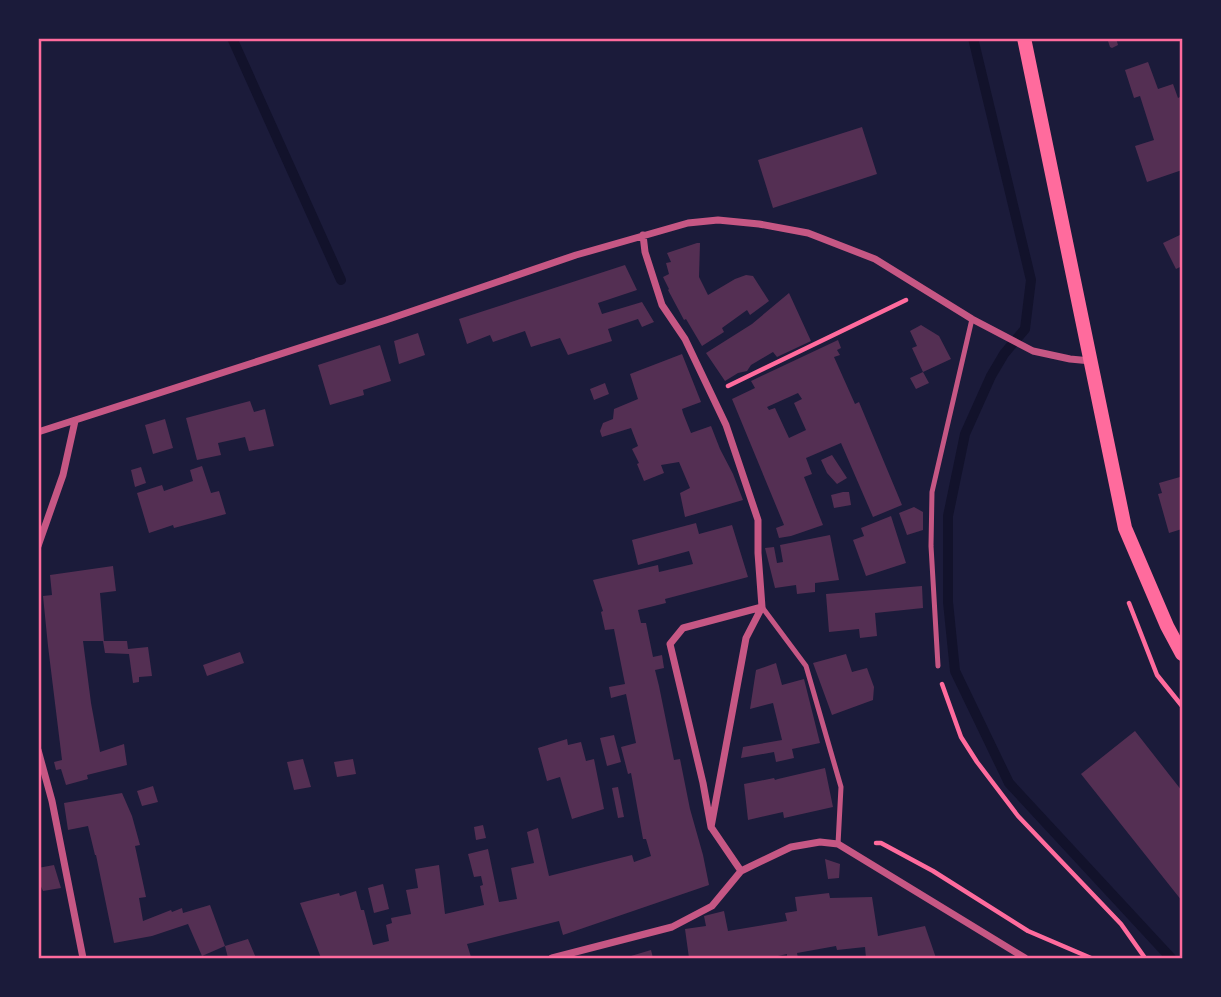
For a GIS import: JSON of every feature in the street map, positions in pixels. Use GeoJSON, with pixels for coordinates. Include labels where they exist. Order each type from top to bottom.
{"type":"FeatureCollection","features":[{"type":"Feature","properties":{"kind":"main road"},"geometry":{"type":"LineString","coordinates":[[1024,38],[1125,528],[1167,626],[1182,654]]}},
{"type":"Feature","properties":{"kind":"street"},"geometry":{"type":"LineString","coordinates":[[38,432],[386,320],[576,255],[688,223],[718,220],[808,233],[876,260],[972,319],[1033,351],[1092,361]]}},
{"type":"Feature","properties":{"kind":"street"},"geometry":{"type":"LineString","coordinates":[[643,235],[645,252],[662,304],[685,339],[726,425],[758,520],[762,607],[746,638],[711,827]]}},
{"type":"Feature","properties":{"kind":"street"},"geometry":{"type":"LineString","coordinates":[[38,546],[63,475],[75,421]]}},
{"type":"Feature","properties":{"kind":"street"},"geometry":{"type":"LineString","coordinates":[[741,870],[711,827],[670,644],[683,628],[762,607]]}},
{"type":"Feature","properties":{"kind":"street"},"geometry":{"type":"LineString","coordinates":[[38,750],[52,801],[83,958]]}},
{"type":"Feature","properties":{"kind":"street"},"geometry":{"type":"LineString","coordinates":[[552,958],[672,927],[712,906],[741,870],[791,847],[820,842],[838,844],[1025,958]]}},
{"type":"Feature","properties":{"kind":"lane"},"geometry":{"type":"LineString","coordinates":[[938,666],[930,546],[933,492],[972,319]]}},
{"type":"Feature","properties":{"kind":"lane"},"geometry":{"type":"LineString","coordinates":[[762,607],[806,666],[841,787],[838,844]]}},
{"type":"Feature","properties":{"kind":"path"},"geometry":{"type":"LineString","coordinates":[[711,394],[926,291]]}},
{"type":"Feature","properties":{"kind":"path"},"geometry":{"type":"LineString","coordinates":[[938,666],[945,695],[961,737],[977,762],[1018,816],[1121,923],[1145,958]]}},
{"type":"Feature","properties":{"kind":"path"},"geometry":{"type":"LineString","coordinates":[[838,844],[854,839],[881,843],[933,871],[1028,931],[1091,958]]}},
{"type":"Feature","properties":{"kind":"building"},"geometry":{"type":"Polygon","coordinates":[[[1116,38],[1118,45],[1110,47],[1108,41],[1116,38]]]}},
{"type":"Feature","properties":{"kind":"building"},"geometry":{"type":"Polygon","coordinates":[[[1148,62],[1158,89],[1173,84],[1178,98],[1182,96],[1182,170],[1147,182],[1135,146],[1154,140],[1140,96],[1134,98],[1125,70],[1148,62]]]}},
{"type":"Feature","properties":{"kind":"building"},"geometry":{"type":"Polygon","coordinates":[[[862,127],[877,174],[773,208],[758,160],[862,127]]]}},
{"type":"Feature","properties":{"kind":"building"},"geometry":{"type":"Polygon","coordinates":[[[1182,234],[1182,266],[1176,269],[1163,243],[1182,234]]]}},
{"type":"Feature","properties":{"kind":"building"},"geometry":{"type":"Polygon","coordinates":[[[700,243],[699,277],[708,295],[746,275],[753,276],[769,301],[750,315],[747,310],[722,328],[724,332],[702,346],[686,319],[684,320],[663,277],[669,274],[666,263],[671,262],[667,253],[700,243]]]}},
{"type":"Feature","properties":{"kind":"building"},"geometry":{"type":"Polygon","coordinates":[[[625,265],[637,290],[598,303],[602,314],[642,302],[654,322],[642,327],[638,319],[608,329],[612,341],[568,355],[560,338],[531,347],[525,331],[493,342],[490,335],[467,344],[459,319],[625,265]]]}},
{"type":"Feature","properties":{"kind":"building"},"geometry":{"type":"Polygon","coordinates":[[[789,293],[811,341],[777,357],[773,352],[751,365],[747,371],[725,381],[706,353],[752,324],[789,293]]]}},
{"type":"Feature","properties":{"kind":"building"},"geometry":{"type":"Polygon","coordinates":[[[921,325],[939,336],[951,359],[923,372],[912,348],[917,346],[910,331],[921,325]]]}},
{"type":"Feature","properties":{"kind":"building"},"geometry":{"type":"Polygon","coordinates":[[[418,333],[425,355],[399,364],[394,341],[418,333]]]}},
{"type":"Feature","properties":{"kind":"building"},"geometry":{"type":"Polygon","coordinates":[[[838,340],[841,348],[837,350],[840,355],[834,357],[855,404],[859,402],[902,505],[873,517],[841,443],[806,458],[812,474],[804,477],[823,525],[779,538],[776,528],[784,525],[732,399],[755,388],[751,381],[838,340]],[[798,393],[767,407],[769,410],[775,408],[789,438],[806,430],[794,403],[802,399],[798,393]]]}},
{"type":"Feature","properties":{"kind":"building"},"geometry":{"type":"Polygon","coordinates":[[[380,345],[391,381],[363,390],[364,395],[330,405],[318,365],[380,345]]]}},
{"type":"Feature","properties":{"kind":"building"},"geometry":{"type":"Polygon","coordinates":[[[682,354],[701,402],[682,409],[691,433],[711,426],[743,500],[685,517],[680,493],[690,488],[679,462],[661,465],[664,473],[644,481],[632,449],[638,446],[631,428],[602,437],[600,431],[603,423],[613,419],[614,409],[638,399],[630,374],[682,354]]]}},
{"type":"Feature","properties":{"kind":"building"},"geometry":{"type":"Polygon","coordinates":[[[923,372],[929,383],[916,389],[910,378],[923,372]]]}},
{"type":"Feature","properties":{"kind":"building"},"geometry":{"type":"Polygon","coordinates":[[[605,383],[609,394],[594,400],[590,389],[605,383]]]}},
{"type":"Feature","properties":{"kind":"building"},"geometry":{"type":"Polygon","coordinates":[[[250,401],[254,412],[265,409],[274,446],[249,451],[245,437],[218,443],[221,455],[197,460],[186,418],[250,401]]]}},
{"type":"Feature","properties":{"kind":"building"},"geometry":{"type":"Polygon","coordinates":[[[165,419],[173,448],[153,454],[145,425],[165,419]]]}},
{"type":"Feature","properties":{"kind":"building"},"geometry":{"type":"Polygon","coordinates":[[[832,455],[847,478],[837,484],[827,473],[821,460],[832,455]]]}},
{"type":"Feature","properties":{"kind":"building"},"geometry":{"type":"Polygon","coordinates":[[[202,466],[211,493],[219,491],[226,514],[149,533],[137,493],[162,485],[164,491],[193,481],[190,470],[202,466]]]}},
{"type":"Feature","properties":{"kind":"building"},"geometry":{"type":"Polygon","coordinates":[[[141,467],[146,483],[135,487],[131,470],[141,467]]]}},
{"type":"Feature","properties":{"kind":"building"},"geometry":{"type":"Polygon","coordinates":[[[1180,477],[1182,529],[1169,533],[1158,494],[1162,493],[1159,483],[1180,477]]]}},
{"type":"Feature","properties":{"kind":"building"},"geometry":{"type":"Polygon","coordinates":[[[849,492],[851,505],[834,508],[831,495],[849,492]]]}},
{"type":"Feature","properties":{"kind":"building"},"geometry":{"type":"Polygon","coordinates":[[[914,507],[923,512],[923,530],[907,535],[899,513],[914,507]]]}},
{"type":"Feature","properties":{"kind":"building"},"geometry":{"type":"Polygon","coordinates":[[[891,516],[906,563],[866,576],[853,540],[864,536],[861,528],[891,516]]]}},
{"type":"Feature","properties":{"kind":"building"},"geometry":{"type":"Polygon","coordinates":[[[696,523],[699,534],[732,525],[748,577],[665,599],[666,603],[638,610],[641,623],[646,623],[653,657],[662,655],[664,668],[655,670],[674,760],[680,759],[709,885],[563,935],[559,921],[467,944],[471,957],[321,958],[300,903],[356,891],[373,945],[389,941],[386,925],[392,923],[391,918],[411,914],[406,890],[418,888],[415,869],[439,865],[445,914],[484,905],[481,876],[474,877],[468,854],[488,849],[499,902],[517,899],[511,868],[534,863],[527,832],[538,828],[549,876],[632,855],[634,862],[651,856],[646,839],[643,839],[631,773],[628,774],[621,747],[636,743],[626,694],[611,698],[609,687],[625,684],[614,629],[605,630],[603,611],[593,580],[658,565],[659,572],[693,564],[689,551],[638,565],[632,540],[696,523]]]}},
{"type":"Feature","properties":{"kind":"building"},"geometry":{"type":"Polygon","coordinates":[[[830,535],[839,580],[815,583],[815,592],[797,594],[796,585],[775,588],[765,548],[774,547],[777,563],[783,562],[780,545],[830,535]]]}},
{"type":"Feature","properties":{"kind":"building"},"geometry":{"type":"Polygon","coordinates":[[[113,566],[116,591],[100,593],[104,641],[127,641],[128,649],[148,647],[152,676],[139,677],[139,682],[133,683],[129,654],[105,653],[103,641],[83,641],[100,752],[124,744],[127,765],[87,775],[88,779],[66,785],[61,769],[56,770],[54,762],[62,760],[43,596],[52,595],[50,575],[113,566]]]}},
{"type":"Feature","properties":{"kind":"building"},"geometry":{"type":"Polygon","coordinates":[[[922,586],[923,608],[875,613],[877,636],[860,638],[859,629],[829,632],[826,594],[922,586]]]}},
{"type":"Feature","properties":{"kind":"building"},"geometry":{"type":"Polygon","coordinates":[[[240,652],[244,663],[207,676],[203,665],[240,652]]]}},
{"type":"Feature","properties":{"kind":"building"},"geometry":{"type":"Polygon","coordinates":[[[846,654],[852,672],[867,668],[874,687],[873,700],[832,715],[813,663],[846,654]]]}},
{"type":"Feature","properties":{"kind":"building"},"geometry":{"type":"Polygon","coordinates":[[[776,663],[782,685],[804,679],[820,743],[792,749],[794,758],[776,762],[774,752],[741,758],[743,747],[782,740],[773,703],[750,709],[756,670],[776,663]]]}},
{"type":"Feature","properties":{"kind":"building"},"geometry":{"type":"Polygon","coordinates":[[[1135,731],[1182,791],[1182,901],[1081,774],[1135,731]]]}},
{"type":"Feature","properties":{"kind":"building"},"geometry":{"type":"Polygon","coordinates":[[[614,735],[621,762],[607,766],[600,738],[614,735]]]}},
{"type":"Feature","properties":{"kind":"building"},"geometry":{"type":"Polygon","coordinates":[[[567,739],[568,745],[581,742],[586,761],[594,759],[604,809],[572,819],[560,777],[547,781],[538,748],[567,739]]]}},
{"type":"Feature","properties":{"kind":"building"},"geometry":{"type":"Polygon","coordinates":[[[303,759],[311,787],[294,790],[287,762],[303,759]]]}},
{"type":"Feature","properties":{"kind":"building"},"geometry":{"type":"Polygon","coordinates":[[[353,759],[356,774],[337,777],[334,762],[353,759]]]}},
{"type":"Feature","properties":{"kind":"building"},"geometry":{"type":"Polygon","coordinates":[[[825,768],[833,807],[784,818],[783,812],[748,820],[744,784],[825,768]]]}},
{"type":"Feature","properties":{"kind":"building"},"geometry":{"type":"Polygon","coordinates":[[[153,786],[158,802],[142,806],[137,791],[153,786]]]}},
{"type":"Feature","properties":{"kind":"building"},"geometry":{"type":"Polygon","coordinates":[[[618,787],[624,817],[618,818],[612,788],[618,787]]]}},
{"type":"Feature","properties":{"kind":"building"},"geometry":{"type":"Polygon","coordinates":[[[122,793],[140,845],[135,846],[146,897],[139,898],[143,921],[171,910],[172,912],[182,908],[183,913],[210,905],[225,946],[202,956],[188,924],[152,936],[114,943],[88,826],[68,830],[64,803],[122,793]]]}},
{"type":"Feature","properties":{"kind":"building"},"geometry":{"type":"Polygon","coordinates":[[[483,825],[486,838],[476,840],[474,827],[483,825]]]}},
{"type":"Feature","properties":{"kind":"building"},"geometry":{"type":"Polygon","coordinates":[[[825,859],[840,864],[839,878],[828,879],[825,859]]]}},
{"type":"Feature","properties":{"kind":"building"},"geometry":{"type":"Polygon","coordinates":[[[54,865],[61,888],[43,891],[38,880],[38,868],[54,865]]]}},
{"type":"Feature","properties":{"kind":"building"},"geometry":{"type":"Polygon","coordinates":[[[383,884],[389,909],[374,913],[368,888],[383,884]]]}},
{"type":"Feature","properties":{"kind":"building"},"geometry":{"type":"Polygon","coordinates":[[[829,893],[830,898],[872,897],[878,936],[925,926],[936,958],[866,958],[865,947],[837,950],[836,946],[797,953],[798,958],[787,958],[787,954],[769,958],[689,958],[685,929],[706,926],[704,916],[724,911],[728,931],[787,921],[785,913],[797,911],[795,897],[829,893]]]}},
{"type":"Feature","properties":{"kind":"building"},"geometry":{"type":"Polygon","coordinates":[[[248,939],[256,958],[228,958],[225,946],[248,939]]]}},
{"type":"Feature","properties":{"kind":"building"},"geometry":{"type":"Polygon","coordinates":[[[651,950],[653,958],[631,958],[631,956],[651,950]]]}},
{"type":"Feature","properties":{"kind":"waterway"},"geometry":{"type":"LineString","coordinates":[[232,38],[341,280]]}},
{"type":"Feature","properties":{"kind":"waterway"},"geometry":{"type":"LineString","coordinates":[[973,38],[1031,280],[1025,329],[1004,354],[991,376],[965,434],[948,516],[948,602],[955,671],[1009,783],[1171,958]]}}]}
